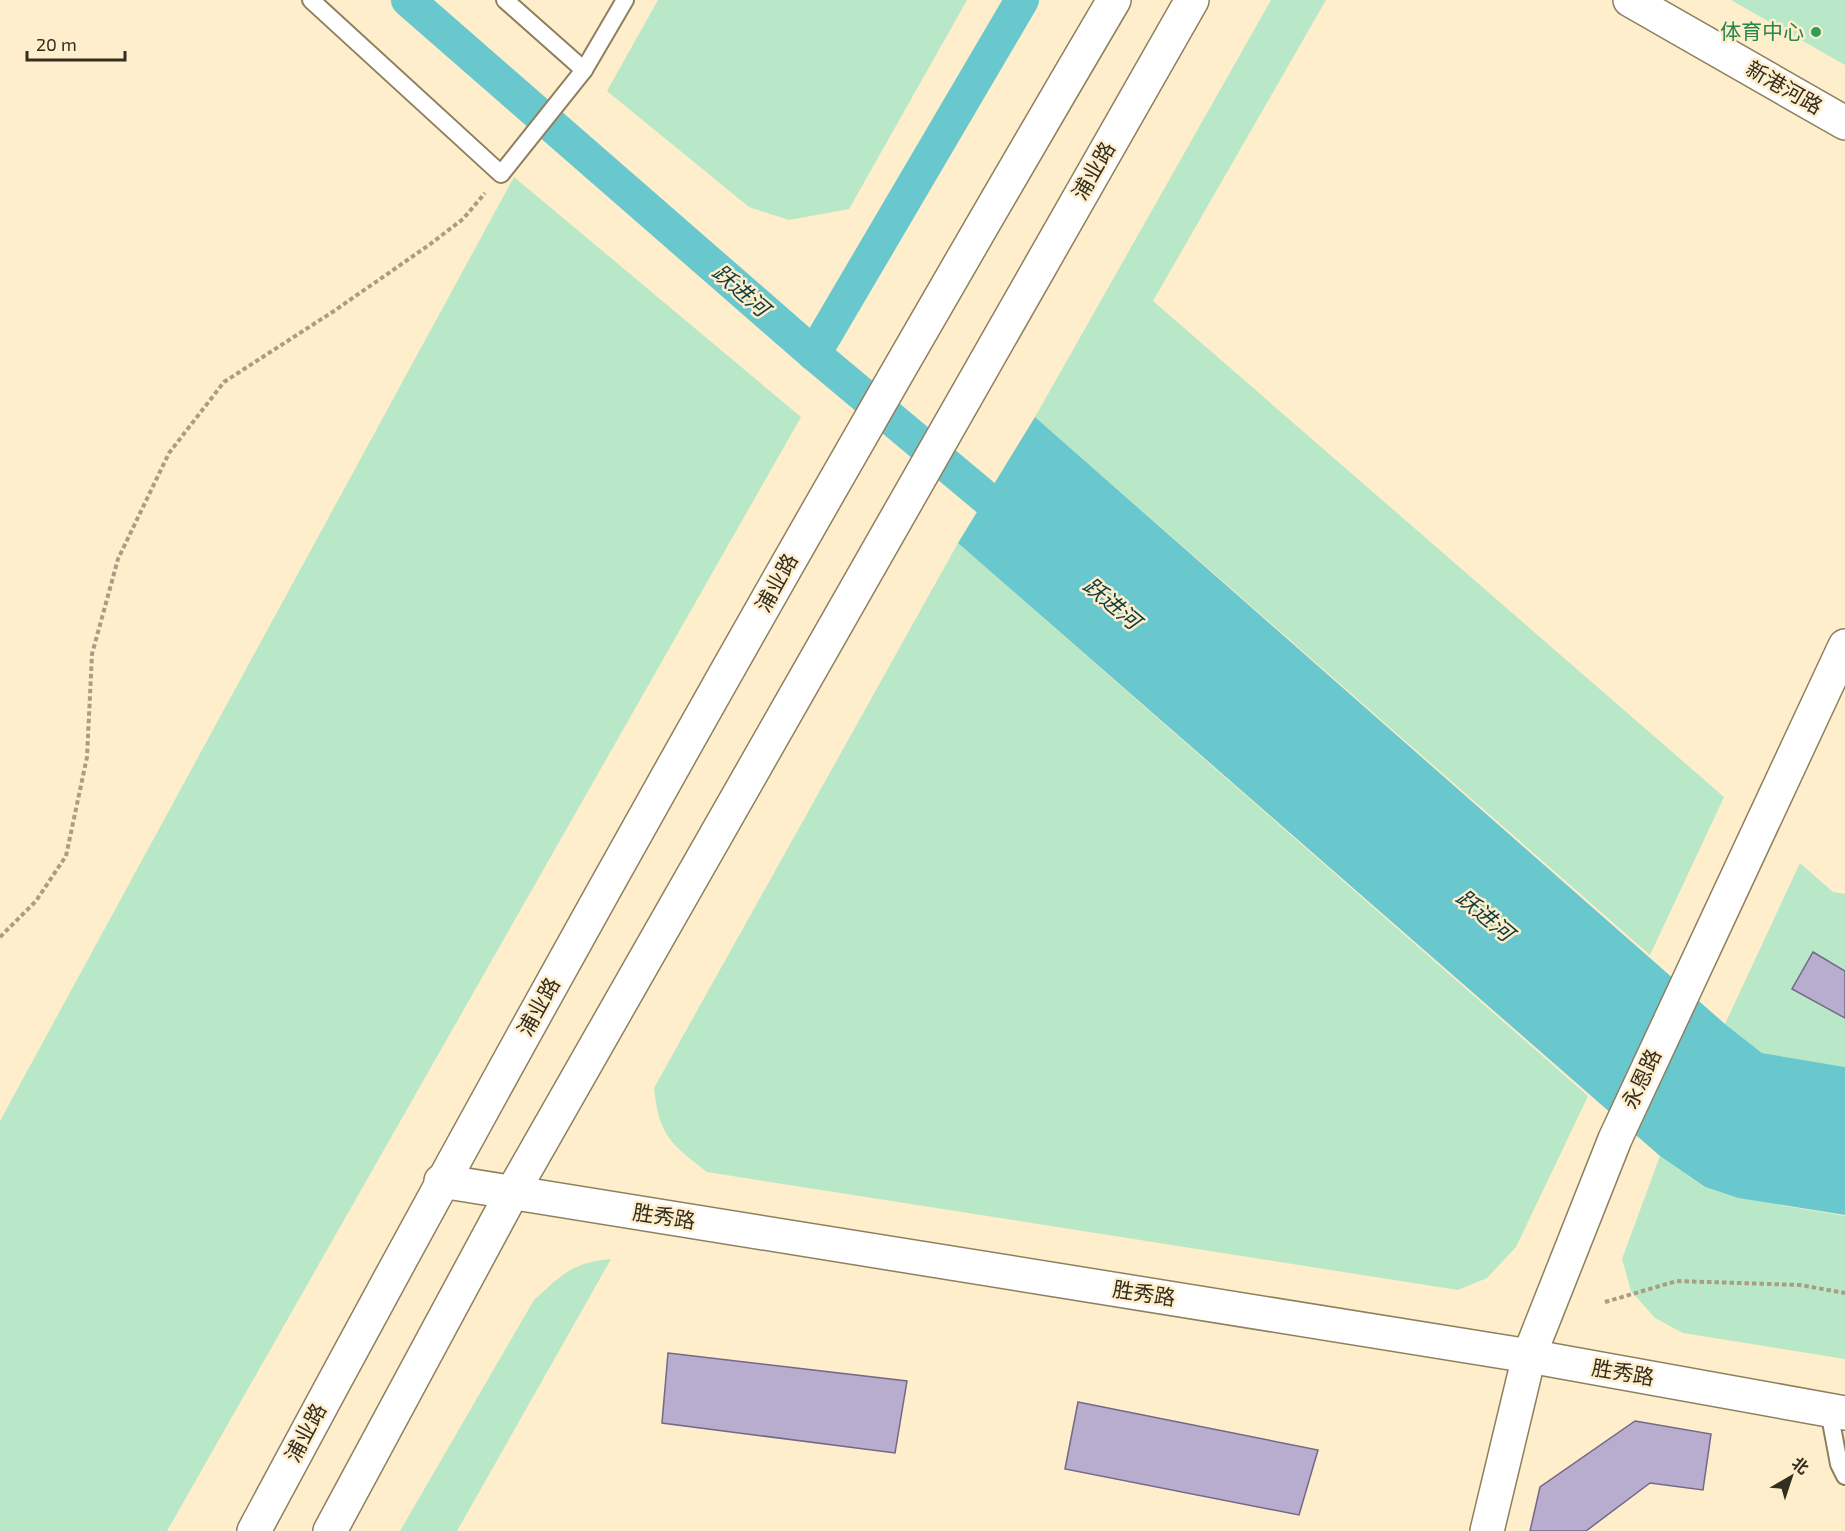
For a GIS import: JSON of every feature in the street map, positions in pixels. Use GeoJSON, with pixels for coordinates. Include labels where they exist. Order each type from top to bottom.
{"type":"FeatureCollection","features":[{"type":"Feature","properties":{"kind":"street","name":"浦业路"},"geometry":{"type":"LineString","coordinates":[[254,1531],[441,1181],[938,300],[1114,0]]}},
{"type":"Feature","properties":{"kind":"street","name":"浦业路"},"geometry":{"type":"LineString","coordinates":[[512,1193],[1192,0]]}},
{"type":"Feature","properties":{"kind":"street","name":"新港河路"},"geometry":{"type":"LineString","coordinates":[[1630,0],[1845,123]]}},
{"type":"Feature","properties":{"kind":"street","name":"永恩路"},"geometry":{"type":"LineString","coordinates":[[1487,1531],[1529,1356],[1614,1139],[1845,646]]}},
{"type":"Feature","properties":{"kind":"street","name":"胜秀路"},"geometry":{"type":"LineString","coordinates":[[441,1181],[1529,1356],[1837,1412]]}},
{"type":"Feature","properties":{"kind":"street"},"geometry":{"type":"LineString","coordinates":[[330,1531],[512,1193]]}},
{"type":"Feature","properties":{"kind":"lane"},"geometry":{"type":"LineString","coordinates":[[311,0],[505,168],[584,70],[625,0]]}},
{"type":"Feature","properties":{"kind":"lane"},"geometry":{"type":"LineString","coordinates":[[505,0],[584,70]]}},
{"type":"Feature","properties":{"kind":"lane"},"geometry":{"type":"LineString","coordinates":[[1837,1412],[1839,1464],[1845,1476]]}},
{"type":"Feature","properties":{"kind":"path"},"geometry":{"type":"LineString","coordinates":[[0,937],[36,901],[66,856],[87,757],[92,654],[118,559],[169,453],[224,382],[334,311],[463,219],[505,168]]}},
{"type":"Feature","properties":{"kind":"path"},"geometry":{"type":"LineString","coordinates":[[1605,1302],[1677,1281],[1800,1285],[1845,1293]]}},
{"type":"Feature","properties":{"kind":"green space"},"geometry":{"type":"Polygon","coordinates":[[[658,0],[967,0],[849,209],[789,220],[749,207],[607,91],[658,0]]]}},
{"type":"Feature","properties":{"kind":"green space"},"geometry":{"type":"Polygon","coordinates":[[[1271,0],[1326,0],[1153,301],[1724,797],[1650,955],[1035,417],[1271,0]]]}},
{"type":"Feature","properties":{"kind":"green space","name":"体育中心"},"geometry":{"type":"Polygon","coordinates":[[[1731,0],[1845,0],[1845,65],[1731,0]]]}},
{"type":"Feature","properties":{"kind":"green space"},"geometry":{"type":"Polygon","coordinates":[[[514,177],[801,417],[167,1531],[0,1531],[0,1121],[514,177]]]}},
{"type":"Feature","properties":{"kind":"green space"},"geometry":{"type":"Polygon","coordinates":[[[958,543],[1588,1096],[1516,1247],[1487,1278],[1458,1290],[707,1172],[684,1154],[669,1138],[659,1117],[654,1088],[958,543]]]}},
{"type":"Feature","properties":{"kind":"green space"},"geometry":{"type":"Polygon","coordinates":[[[1800,863],[1833,892],[1845,894],[1845,1067],[1762,1053],[1725,1024],[1800,863]]]}},
{"type":"Feature","properties":{"kind":"green space"},"geometry":{"type":"Polygon","coordinates":[[[1660,1156],[1704,1187],[1738,1198],[1845,1216],[1845,1359],[1683,1333],[1655,1318],[1631,1291],[1622,1259],[1660,1156]]]}},
{"type":"Feature","properties":{"kind":"green space"},"geometry":{"type":"Polygon","coordinates":[[[611,1259],[457,1531],[400,1531],[534,1300],[568,1271],[586,1263],[611,1259]]]}},
{"type":"Feature","properties":{"kind":"water"},"geometry":{"type":"Polygon","coordinates":[[[1035,417],[1725,1024],[1762,1053],[1845,1067],[1845,1215],[1738,1198],[1705,1187],[1660,1156],[958,543],[1035,417]]]}},
{"type":"Feature","properties":{"kind":"building"},"geometry":{"type":"Polygon","coordinates":[[[1813,952],[1845,971],[1845,1018],[1792,989],[1813,952]]]}},
{"type":"Feature","properties":{"kind":"building"},"geometry":{"type":"Polygon","coordinates":[[[668,1353],[907,1381],[895,1453],[662,1423],[668,1353]]]}},
{"type":"Feature","properties":{"kind":"building"},"geometry":{"type":"Polygon","coordinates":[[[1078,1402],[1318,1450],[1299,1515],[1065,1469],[1078,1402]]]}},
{"type":"Feature","properties":{"kind":"building"},"geometry":{"type":"Polygon","coordinates":[[[1635,1421],[1711,1434],[1703,1490],[1650,1483],[1586,1531],[1530,1531],[1540,1487],[1635,1421]]]}},
{"type":"Feature","properties":{"kind":"waterway","name":"跃进河"},"geometry":{"type":"LineString","coordinates":[[408,0],[814,354],[1022,528]]}},
{"type":"Feature","properties":{"kind":"waterway"},"geometry":{"type":"LineString","coordinates":[[814,354],[1022,0]]}},
{"type":"Feature","properties":{"kind":"place","name":"体育中心"},"geometry":{"type":"Point","coordinates":[1816,32]}}]}
